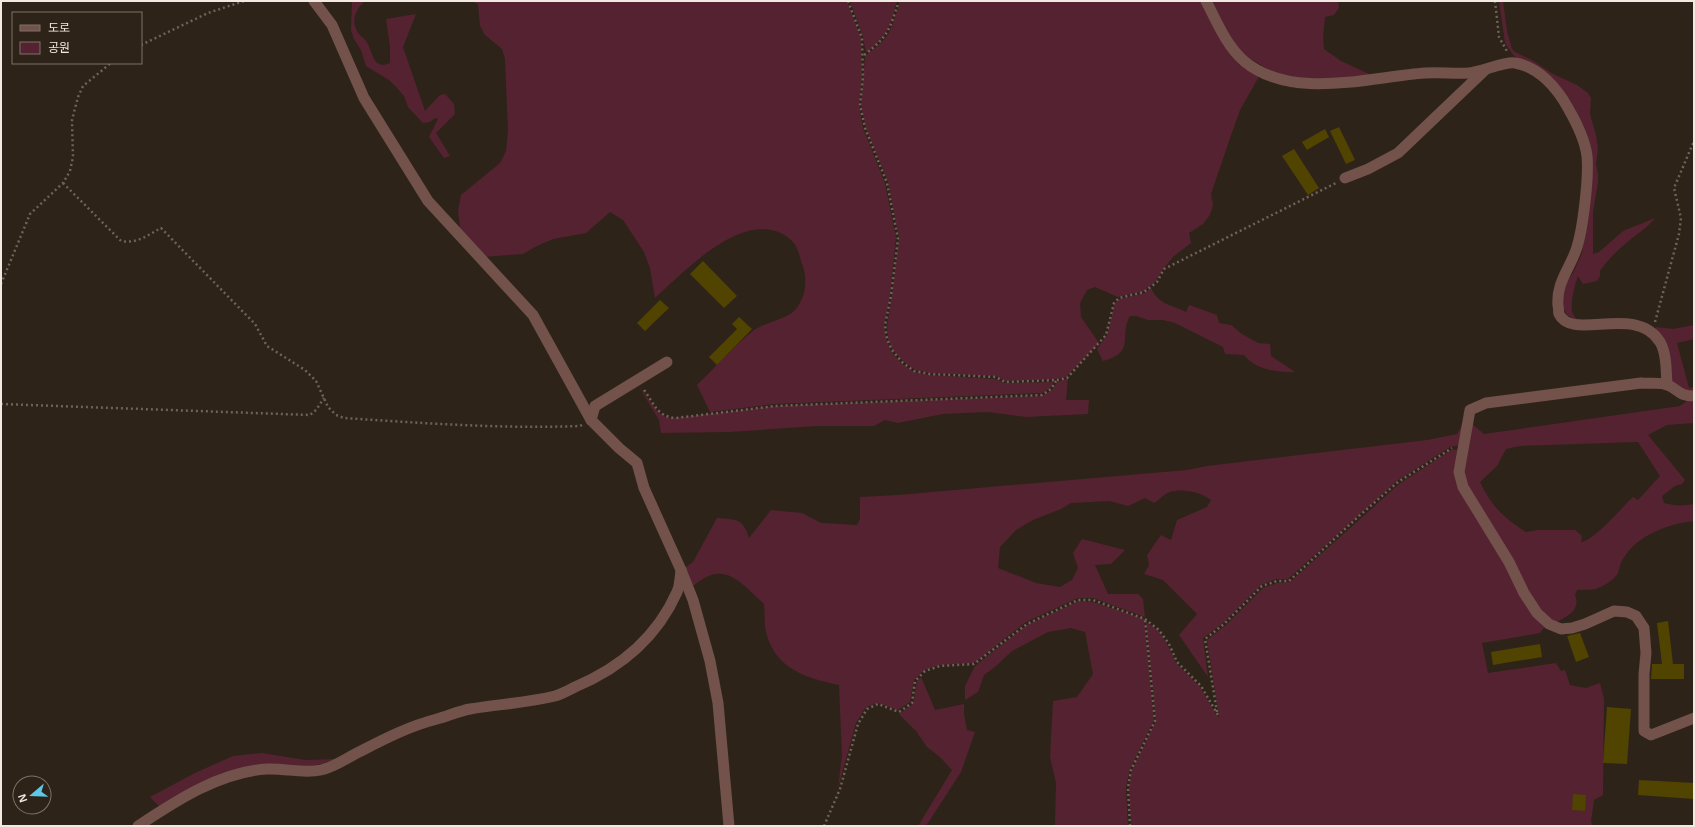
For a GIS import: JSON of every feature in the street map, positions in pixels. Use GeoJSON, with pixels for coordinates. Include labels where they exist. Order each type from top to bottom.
{"type":"FeatureCollection","features":[{"type":"Feature","properties":{"kind":"street"},"geometry":{"type":"LineString","coordinates":[[314,1],[332,25],[364,98],[428,201],[533,315],[591,420],[619,448],[637,463],[644,488],[693,600],[710,661],[718,703],[729,826]]}},
{"type":"Feature","properties":{"kind":"street"},"geometry":{"type":"LineString","coordinates":[[1206,1],[1230,47],[1245,62],[1258,70],[1277,78],[1322,85],[1427,72],[1468,73],[1513,62],[1534,71],[1556,90],[1579,128],[1587,156],[1586,191],[1582,224],[1577,248],[1571,264],[1559,284],[1559,314],[1565,320],[1573,324],[1585,326],[1625,322],[1641,326],[1653,333],[1661,343],[1665,358],[1667,385]]}},
{"type":"Feature","properties":{"kind":"street"},"geometry":{"type":"LineString","coordinates":[[1345,178],[1368,170],[1398,153],[1485,70]]}},
{"type":"Feature","properties":{"kind":"street"},"geometry":{"type":"LineString","coordinates":[[591,420],[595,406],[667,362]]}},
{"type":"Feature","properties":{"kind":"street"},"geometry":{"type":"LineString","coordinates":[[1694,396],[1681,394],[1667,385],[1641,383],[1486,403],[1470,410],[1459,472],[1463,487],[1509,562],[1524,593],[1537,613],[1549,624],[1561,629],[1572,628],[1614,611],[1627,612],[1636,616],[1644,628],[1646,653],[1644,674],[1644,731],[1651,735],[1694,718]]}},
{"type":"Feature","properties":{"kind":"street"},"geometry":{"type":"LineString","coordinates":[[138,826],[189,794],[217,781],[244,772],[268,769],[293,771],[320,770],[405,729],[469,710],[556,696],[584,684],[608,672],[626,659],[646,639],[664,616],[678,591],[681,570]]}},
{"type":"Feature","properties":{"kind":"path"},"geometry":{"type":"LineString","coordinates":[[142,45],[208,13],[244,1]]}},
{"type":"Feature","properties":{"kind":"path"},"geometry":{"type":"LineString","coordinates":[[848,1],[862,38],[864,56],[860,105],[865,128],[887,183],[898,239],[891,296],[885,325],[887,339],[892,350],[902,362],[914,371],[930,374],[996,378],[1005,382],[1057,380],[1067,378],[1106,335],[1114,303],[1119,298],[1144,292],[1157,282],[1164,269],[1345,178]]}},
{"type":"Feature","properties":{"kind":"path"},"geometry":{"type":"LineString","coordinates":[[864,56],[879,44],[890,30],[899,1]]}},
{"type":"Feature","properties":{"kind":"path"},"geometry":{"type":"LineString","coordinates":[[1495,1],[1499,37],[1513,62]]}},
{"type":"Feature","properties":{"kind":"path"},"geometry":{"type":"LineString","coordinates":[[1,284],[30,214],[63,183],[70,171],[73,156],[72,120],[78,97],[83,86],[110,64]]}},
{"type":"Feature","properties":{"kind":"path"},"geometry":{"type":"LineString","coordinates":[[1653,333],[1656,316],[1679,234],[1681,218],[1674,188],[1694,141]]}},
{"type":"Feature","properties":{"kind":"path"},"geometry":{"type":"LineString","coordinates":[[63,183],[121,241],[130,243],[140,240],[161,228],[255,324],[267,346],[304,370],[316,381],[328,407],[336,415],[344,418],[440,425],[528,428],[580,426],[591,420]]}},
{"type":"Feature","properties":{"kind":"path"},"geometry":{"type":"LineString","coordinates":[[637,380],[659,411],[667,417],[676,418],[775,406],[1042,395],[1051,389],[1057,380]]}},
{"type":"Feature","properties":{"kind":"path"},"geometry":{"type":"LineString","coordinates":[[1,404],[310,415],[316,410],[324,398]]}},
{"type":"Feature","properties":{"kind":"path"},"geometry":{"type":"LineString","coordinates":[[824,826],[840,788],[858,724],[867,709],[878,704],[898,712],[912,703],[915,681],[925,671],[940,666],[974,664],[1026,624],[1078,600],[1093,600],[1145,619],[1159,630],[1169,644],[1177,662],[1201,686],[1218,715],[1210,676],[1205,639],[1224,624],[1262,586],[1277,581],[1289,580],[1398,482],[1451,448],[1464,447]]}},
{"type":"Feature","properties":{"kind":"path"},"geometry":{"type":"LineString","coordinates":[[1130,826],[1128,788],[1131,770],[1155,720],[1145,619]]}},
{"type":"Feature","properties":{"kind":"green space"},"geometry":{"type":"Polygon","coordinates":[[[352,1],[365,1],[356,12],[354,21],[356,30],[365,40],[376,62],[384,65],[390,63],[390,47],[386,19],[416,14],[403,47],[425,111],[440,95],[445,94],[454,104],[455,114],[436,133],[450,156],[444,158],[429,137],[438,119],[435,118],[430,122],[423,123],[408,107],[404,96],[389,80],[366,66],[361,50],[354,39],[351,30],[352,1]]]}},
{"type":"Feature","properties":{"kind":"green space"},"geometry":{"type":"Polygon","coordinates":[[[470,1],[847,1],[861,38],[862,77],[859,105],[863,128],[885,183],[896,238],[890,296],[884,325],[886,339],[891,351],[901,363],[914,372],[930,375],[995,379],[1005,383],[1054,382],[1050,388],[1042,393],[775,404],[710,412],[697,385],[754,330],[792,313],[802,300],[805,288],[805,276],[795,244],[776,231],[758,229],[739,234],[720,244],[701,257],[655,298],[650,268],[644,252],[623,220],[610,212],[586,233],[553,239],[523,254],[482,257],[461,234],[458,211],[461,195],[500,163],[506,151],[508,131],[505,59],[502,49],[485,35],[480,26],[478,4],[470,1]]]}},
{"type":"Feature","properties":{"kind":"green space"},"geometry":{"type":"Polygon","coordinates":[[[850,1],[897,1],[890,25],[884,36],[866,53],[863,37],[850,1]]]}},
{"type":"Feature","properties":{"kind":"green space"},"geometry":{"type":"Polygon","coordinates":[[[900,1],[1203,1],[1223,38],[1261,73],[1240,110],[1211,194],[1213,205],[1210,215],[1203,224],[1189,233],[1191,243],[1174,256],[1163,269],[1156,281],[1144,291],[1118,297],[1095,287],[1087,290],[1080,303],[1081,317],[1099,343],[1066,377],[1056,379],[1005,381],[996,376],[931,373],[915,370],[903,361],[893,350],[888,339],[887,325],[899,238],[888,182],[866,128],[861,105],[865,56],[889,33],[900,1]]]}},
{"type":"Feature","properties":{"kind":"green space"},"geometry":{"type":"Polygon","coordinates":[[[1209,1],[1338,1],[1339,8],[1334,15],[1325,17],[1323,37],[1324,49],[1341,61],[1371,75],[1321,82],[1274,73],[1241,53],[1209,1]]]}},
{"type":"Feature","properties":{"kind":"green space"},"geometry":{"type":"Polygon","coordinates":[[[1499,1],[1503,1],[1507,31],[1512,49],[1553,74],[1577,85],[1588,93],[1591,98],[1590,114],[1598,149],[1596,164],[1598,182],[1593,212],[1593,254],[1599,252],[1623,231],[1655,218],[1647,227],[1627,242],[1610,258],[1600,271],[1600,276],[1597,281],[1583,284],[1578,276],[1574,289],[1572,311],[1573,315],[1579,321],[1567,315],[1561,304],[1566,283],[1573,273],[1582,253],[1590,191],[1584,131],[1575,109],[1560,88],[1514,56],[1505,43],[1499,1]]]}},
{"type":"Feature","properties":{"kind":"green space"},"geometry":{"type":"Polygon","coordinates":[[[1151,288],[1154,294],[1161,301],[1186,312],[1189,305],[1217,315],[1219,323],[1231,325],[1242,334],[1258,343],[1270,344],[1271,356],[1295,372],[1274,371],[1260,367],[1244,355],[1225,354],[1223,347],[1175,323],[1163,320],[1148,320],[1136,316],[1130,316],[1127,323],[1125,343],[1120,353],[1103,361],[1097,349],[1107,335],[1115,303],[1120,299],[1145,293],[1151,288]]]}},
{"type":"Feature","properties":{"kind":"green space"},"geometry":{"type":"Polygon","coordinates":[[[1694,325],[1694,339],[1677,343],[1689,388],[1694,387],[1694,394],[1673,385],[1655,331],[1656,327],[1673,329],[1694,325]]]}},
{"type":"Feature","properties":{"kind":"green space"},"geometry":{"type":"Polygon","coordinates":[[[1068,378],[1066,400],[1089,400],[1088,414],[1026,417],[988,412],[943,414],[898,423],[885,420],[874,426],[816,426],[730,432],[661,433],[659,420],[638,385],[658,412],[667,418],[676,418],[776,406],[1042,396],[1052,390],[1057,382],[1068,378]]]}},
{"type":"Feature","properties":{"kind":"green space"},"geometry":{"type":"Polygon","coordinates":[[[1694,400],[1694,423],[1667,425],[1648,435],[1685,480],[1682,484],[1675,486],[1662,496],[1664,503],[1672,505],[1694,504],[1694,521],[1664,528],[1636,543],[1623,559],[1618,573],[1612,580],[1595,589],[1577,590],[1575,595],[1575,609],[1557,622],[1543,615],[1467,488],[1464,472],[1472,424],[1484,434],[1680,406],[1687,401],[1694,400]],[[1638,442],[1520,446],[1506,449],[1497,466],[1480,482],[1484,491],[1499,511],[1526,532],[1538,530],[1575,530],[1582,536],[1581,542],[1587,540],[1600,530],[1633,497],[1638,500],[1660,476],[1638,442]]]}},
{"type":"Feature","properties":{"kind":"green space"},"geometry":{"type":"Polygon","coordinates":[[[1463,424],[1461,445],[1450,447],[1397,481],[1288,579],[1276,579],[1261,585],[1223,623],[1203,638],[1208,677],[1179,635],[1197,614],[1163,580],[1144,574],[1149,565],[1147,555],[1161,535],[1171,540],[1177,520],[1207,507],[1211,500],[1202,495],[1180,490],[1166,494],[1154,503],[1145,498],[1128,506],[1109,501],[1071,503],[1061,509],[1033,520],[1016,530],[1000,547],[998,568],[1036,583],[1060,587],[1072,580],[1078,568],[1073,553],[1082,539],[1125,550],[1111,564],[1095,565],[1108,594],[1138,594],[1143,599],[1145,617],[1093,598],[1078,598],[1026,622],[974,663],[939,665],[924,670],[914,680],[910,702],[898,710],[878,703],[866,707],[856,723],[838,788],[842,755],[839,685],[804,675],[784,663],[770,645],[766,632],[764,604],[738,581],[730,576],[721,574],[712,575],[690,589],[683,569],[693,562],[717,518],[730,519],[742,523],[749,538],[771,510],[802,513],[821,523],[857,525],[860,519],[860,497],[1187,470],[1207,466],[1427,440],[1457,434],[1463,424]]]}},
{"type":"Feature","properties":{"kind":"green space"},"geometry":{"type":"Polygon","coordinates":[[[1460,449],[1456,476],[1546,625],[1540,633],[1482,643],[1488,673],[1556,663],[1561,671],[1565,670],[1570,685],[1586,688],[1600,683],[1604,699],[1603,795],[1594,800],[1591,822],[1593,826],[1131,826],[1129,788],[1132,770],[1156,721],[1146,622],[1158,630],[1176,663],[1200,687],[1219,717],[1207,640],[1226,625],[1263,588],[1277,583],[1290,582],[1399,484],[1451,450],[1460,449]]]}},
{"type":"Feature","properties":{"kind":"green space"},"geometry":{"type":"Polygon","coordinates":[[[1079,601],[1093,602],[1144,619],[1154,720],[1130,769],[1126,788],[1128,826],[1055,826],[1056,783],[1050,757],[1053,701],[1077,697],[1093,674],[1085,632],[1071,628],[1048,632],[1012,651],[984,675],[978,692],[965,700],[965,686],[975,666],[1027,625],[1079,601]]]}},
{"type":"Feature","properties":{"kind":"green space"},"geometry":{"type":"Polygon","coordinates":[[[921,677],[935,710],[964,704],[967,730],[975,732],[961,772],[926,826],[918,826],[952,770],[940,757],[927,747],[916,731],[899,714],[913,704],[917,681],[921,677]]]}},
{"type":"Feature","properties":{"kind":"green space"},"geometry":{"type":"Polygon","coordinates":[[[262,753],[305,760],[337,759],[306,767],[267,765],[159,806],[150,797],[195,773],[233,756],[262,753]]]}},
{"type":"Feature","properties":{"kind":"building"},"geometry":{"type":"Polygon","coordinates":[[[1339,127],[1355,160],[1346,164],[1330,131],[1339,127]]]}},
{"type":"Feature","properties":{"kind":"building"},"geometry":{"type":"Polygon","coordinates":[[[1325,129],[1329,137],[1307,150],[1302,142],[1325,129]]]}},
{"type":"Feature","properties":{"kind":"building"},"geometry":{"type":"Polygon","coordinates":[[[1294,149],[1319,188],[1308,195],[1282,156],[1294,149]]]}},
{"type":"Feature","properties":{"kind":"building"},"geometry":{"type":"Polygon","coordinates":[[[703,261],[737,296],[724,308],[690,274],[703,261]]]}},
{"type":"Feature","properties":{"kind":"building"},"geometry":{"type":"Polygon","coordinates":[[[660,300],[669,308],[645,331],[637,323],[660,300]]]}},
{"type":"Feature","properties":{"kind":"building"},"geometry":{"type":"Polygon","coordinates":[[[739,317],[752,329],[717,365],[709,357],[737,329],[732,324],[739,317]]]}},
{"type":"Feature","properties":{"kind":"building"},"geometry":{"type":"Polygon","coordinates":[[[1668,621],[1673,664],[1684,664],[1684,679],[1651,679],[1652,664],[1662,664],[1657,623],[1668,621]]]}},
{"type":"Feature","properties":{"kind":"building"},"geometry":{"type":"Polygon","coordinates":[[[1580,633],[1589,657],[1576,662],[1567,636],[1580,633]]]}},
{"type":"Feature","properties":{"kind":"building"},"geometry":{"type":"Polygon","coordinates":[[[1540,644],[1542,657],[1493,665],[1491,652],[1540,644]]]}},
{"type":"Feature","properties":{"kind":"building"},"geometry":{"type":"Polygon","coordinates":[[[1607,707],[1631,709],[1627,764],[1603,763],[1607,707]]]}},
{"type":"Feature","properties":{"kind":"building"},"geometry":{"type":"Polygon","coordinates":[[[1639,780],[1694,783],[1694,799],[1638,795],[1639,780]]]}},
{"type":"Feature","properties":{"kind":"building"},"geometry":{"type":"Polygon","coordinates":[[[1573,794],[1586,795],[1585,811],[1572,810],[1573,794]]]}}]}
